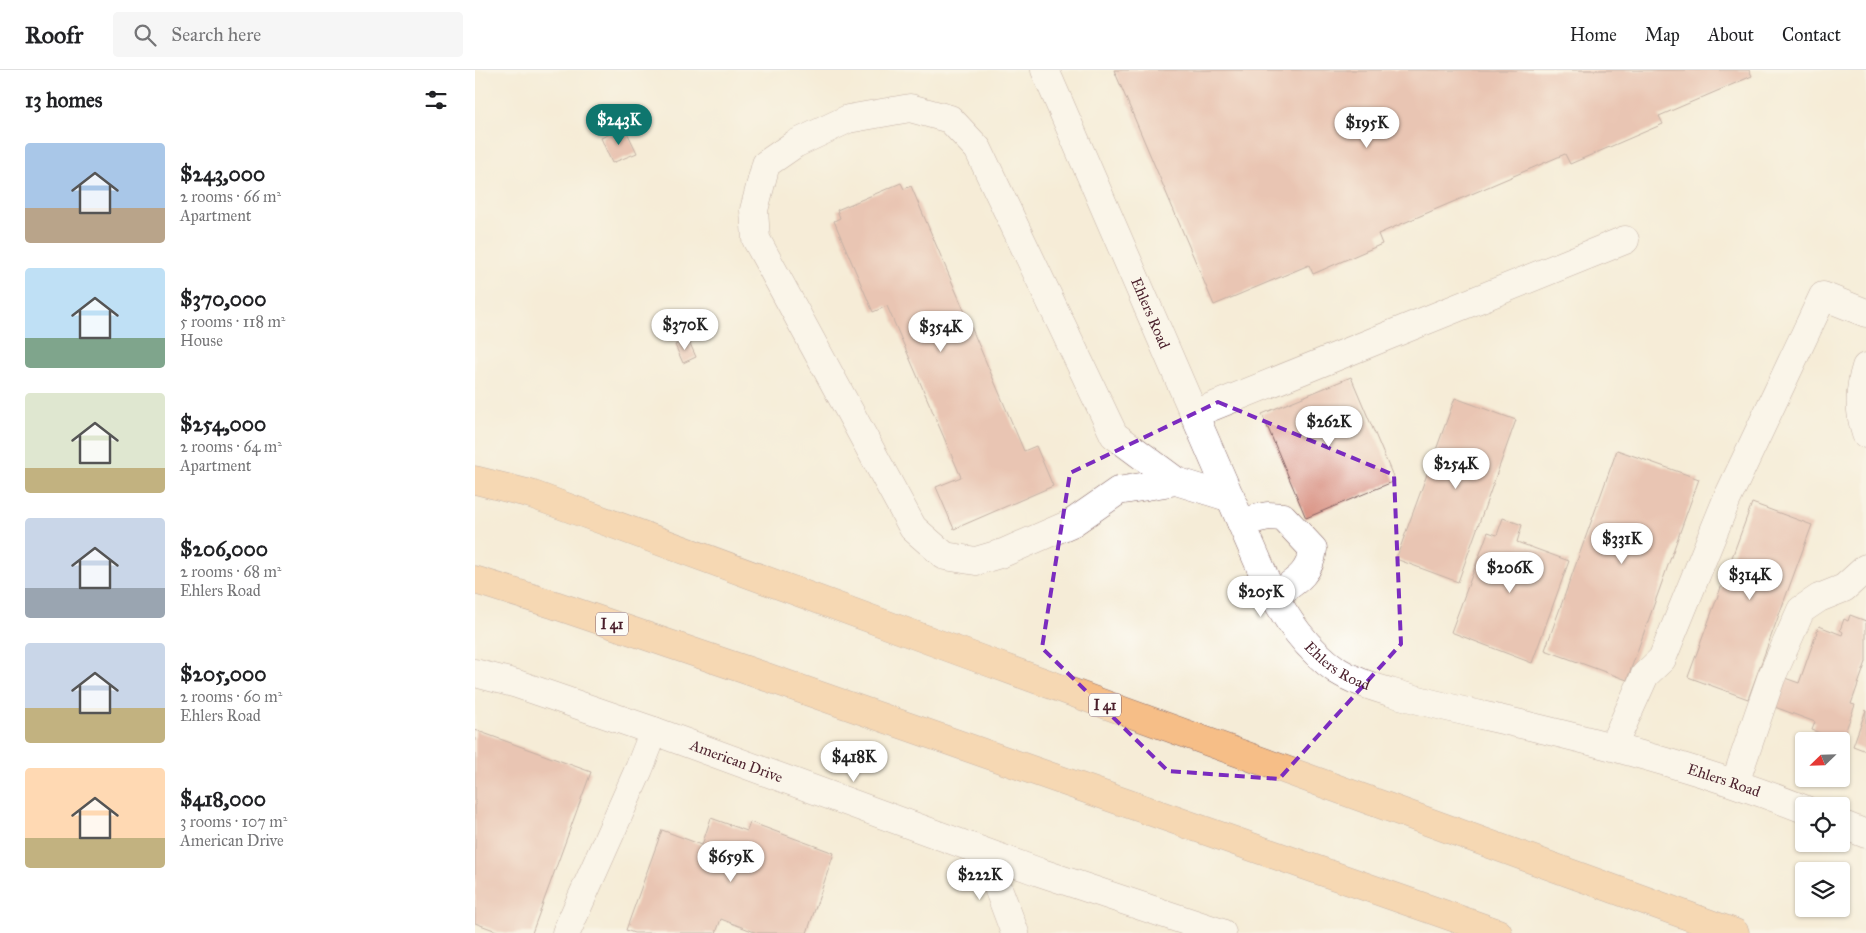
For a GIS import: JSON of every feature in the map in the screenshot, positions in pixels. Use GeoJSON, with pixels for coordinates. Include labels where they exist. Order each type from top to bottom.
{"type":"FeatureCollection","features":[{"type":"Feature","properties":{"kind":"highway","name":"I 41"},"geometry":{"type":"LineString","coordinates":[[475,480],[531,494],[981,660],[1735,933]]}},
{"type":"Feature","properties":{"kind":"highway","name":"I 41"},"geometry":{"type":"LineString","coordinates":[[475,580],[749,671],[1498,933]]}},
{"type":"Feature","properties":{"kind":"street","name":"Ehlers Road"},"geometry":{"type":"LineString","coordinates":[[1045,70],[1274,596],[1296,633],[1315,653],[1339,671],[1363,684],[1417,700],[1613,746],[1735,783],[1795,806]]}},
{"type":"Feature","properties":{"kind":"street"},"geometry":{"type":"LineString","coordinates":[[1176,481],[1118,491],[1072,523],[1003,552],[975,561],[945,556],[913,528],[757,239],[754,210],[766,164],[795,144],[848,119],[910,108],[950,118],[978,149],[1114,435],[1176,481],[1236,510],[1283,517],[1313,549],[1311,564],[1298,579],[1274,596]]}},
{"type":"Feature","properties":{"kind":"street"},"geometry":{"type":"LineString","coordinates":[[1194,414],[1625,240]]}},
{"type":"Feature","properties":{"kind":"street"},"geometry":{"type":"LineString","coordinates":[[1613,746],[1645,675],[1662,659],[1727,499],[1823,296],[1866,313]]}},
{"type":"Feature","properties":{"kind":"street"},"geometry":{"type":"LineString","coordinates":[[1866,367],[1860,398],[1863,426],[1866,434]]}},
{"type":"Feature","properties":{"kind":"street"},"geometry":{"type":"LineString","coordinates":[[1735,783],[1771,678],[1801,610],[1819,598],[1844,588],[1866,568]]}},
{"type":"Feature","properties":{"kind":"street","name":"American Drive"},"geometry":{"type":"LineString","coordinates":[[475,673],[517,684],[654,731],[985,853],[1153,922],[1222,933]]}},
{"type":"Feature","properties":{"kind":"street"},"geometry":{"type":"LineString","coordinates":[[566,933],[654,731]]}},
{"type":"Feature","properties":{"kind":"street"},"geometry":{"type":"LineString","coordinates":[[1850,828],[1866,834]]}},
{"type":"Feature","properties":{"kind":"street"},"geometry":{"type":"LineString","coordinates":[[985,853],[1015,933]]}},
{"type":"Feature","properties":{"kind":"highlighted area"},"geometry":{"type":"Polygon","coordinates":[[[1218,402],[1394,475],[1401,644],[1279,779],[1168,771],[1042,648],[1070,473],[1218,402]]]}},
{"type":"Feature","properties":{"kind":"building"},"geometry":{"type":"Polygon","coordinates":[[[1114,70],[1749,70],[1752,76],[1659,116],[1663,124],[1570,164],[1565,154],[1378,234],[1382,244],[1313,274],[1309,265],[1214,305],[1114,70]]]}},
{"type":"Feature","properties":{"kind":"building"},"geometry":{"type":"Polygon","coordinates":[[[625,128],[637,153],[612,163],[601,138],[625,128]]]}},
{"type":"Feature","properties":{"kind":"building"},"geometry":{"type":"Polygon","coordinates":[[[901,183],[904,189],[911,186],[1024,451],[1036,446],[1053,486],[954,529],[936,487],[961,477],[887,306],[873,312],[834,221],[840,218],[837,210],[901,183]]]}},
{"type":"Feature","properties":{"kind":"building"},"geometry":{"type":"Polygon","coordinates":[[[688,339],[696,357],[683,363],[675,345],[688,339]]]}},
{"type":"Feature","properties":{"kind":"building"},"geometry":{"type":"Polygon","coordinates":[[[1351,377],[1395,481],[1306,518],[1262,414],[1351,377]]]}},
{"type":"Feature","properties":{"kind":"building"},"geometry":{"type":"Polygon","coordinates":[[[1455,398],[1516,420],[1458,582],[1396,559],[1455,398]]]}},
{"type":"Feature","properties":{"kind":"building"},"geometry":{"type":"Polygon","coordinates":[[[1617,450],[1699,479],[1627,680],[1545,650],[1617,450]]]}},
{"type":"Feature","properties":{"kind":"building"},"geometry":{"type":"Polygon","coordinates":[[[1752,503],[1812,525],[1748,699],[1688,677],[1752,503]]]}},
{"type":"Feature","properties":{"kind":"building"},"geometry":{"type":"Polygon","coordinates":[[[1503,518],[1522,525],[1517,542],[1569,561],[1532,663],[1451,632],[1488,532],[1497,535],[1503,518]]]}},
{"type":"Feature","properties":{"kind":"building"},"geometry":{"type":"Polygon","coordinates":[[[1850,615],[1866,621],[1866,662],[1851,704],[1855,705],[1845,732],[1817,732],[1812,730],[1815,722],[1772,706],[1782,677],[1799,683],[1819,626],[1842,635],[1843,632],[1840,630],[1844,619],[1848,621],[1850,615]]]}},
{"type":"Feature","properties":{"kind":"building"},"geometry":{"type":"Polygon","coordinates":[[[1866,710],[1866,751],[1853,746],[1866,710]]]}},
{"type":"Feature","properties":{"kind":"building"},"geometry":{"type":"Polygon","coordinates":[[[475,730],[591,772],[532,933],[502,933],[475,923],[475,730]]]}},
{"type":"Feature","properties":{"kind":"building"},"geometry":{"type":"Polygon","coordinates":[[[711,818],[747,831],[750,822],[834,853],[807,933],[757,933],[721,919],[716,933],[634,933],[626,930],[662,830],[702,845],[711,818]]]}}]}
